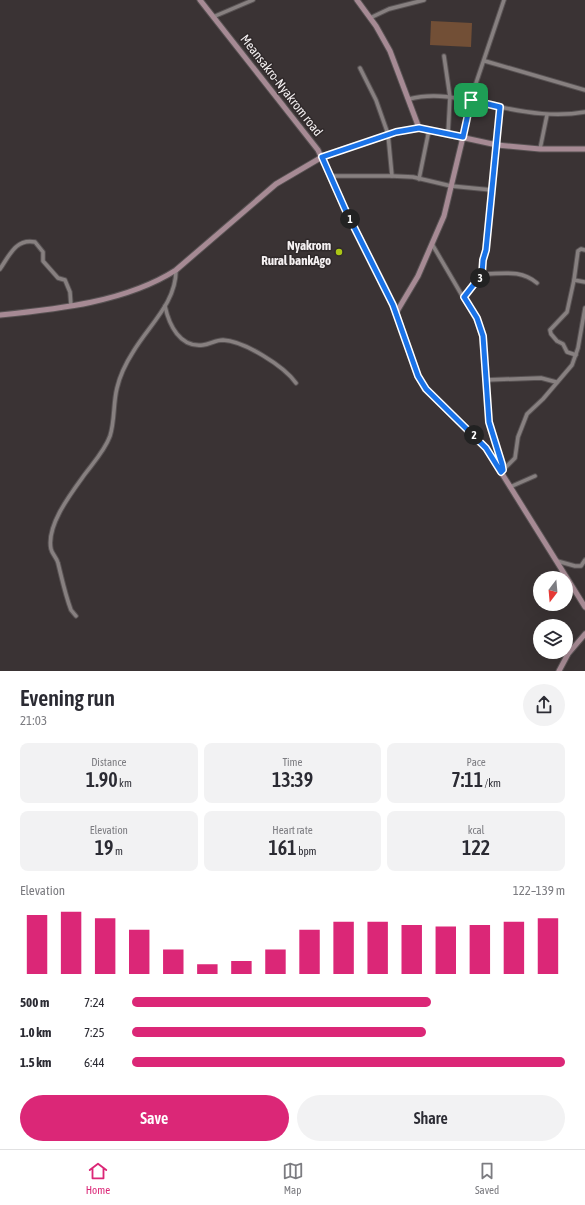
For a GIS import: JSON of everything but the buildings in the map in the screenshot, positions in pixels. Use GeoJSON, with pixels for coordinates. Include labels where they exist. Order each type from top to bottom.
{"type":"FeatureCollection","features":[{"type":"Feature","properties":{"kind":"street","name":"Meansakro-Nyakrom road"},"geometry":{"type":"LineString","coordinates":[[200,0],[288,111],[322,157],[396,313],[418,376],[426,389],[479,441],[502,471],[516,497],[585,607]]}},
{"type":"Feature","properties":{"kind":"street"},"geometry":{"type":"LineString","coordinates":[[214,17],[253,0]]}},
{"type":"Feature","properties":{"kind":"street"},"geometry":{"type":"LineString","coordinates":[[357,0],[390,51],[419,128]]}},
{"type":"Feature","properties":{"kind":"street"},"geometry":{"type":"LineString","coordinates":[[370,18],[389,9],[424,0]]}},
{"type":"Feature","properties":{"kind":"street"},"geometry":{"type":"LineString","coordinates":[[396,313],[413,286],[444,216],[471,100],[504,0]]}},
{"type":"Feature","properties":{"kind":"street"},"geometry":{"type":"LineString","coordinates":[[444,56],[450,97],[448,134]]}},
{"type":"Feature","properties":{"kind":"street"},"geometry":{"type":"LineString","coordinates":[[485,61],[585,90]]}},
{"type":"Feature","properties":{"kind":"street"},"geometry":{"type":"LineString","coordinates":[[360,68],[376,100],[388,134],[392,176]]}},
{"type":"Feature","properties":{"kind":"street"},"geometry":{"type":"LineString","coordinates":[[409,99],[427,96],[450,97],[547,115],[564,116],[585,112]]}},
{"type":"Feature","properties":{"kind":"street"},"geometry":{"type":"LineString","coordinates":[[464,297],[482,274],[483,260],[486,250],[500,107]]}},
{"type":"Feature","properties":{"kind":"street"},"geometry":{"type":"LineString","coordinates":[[540,149],[547,115]]}},
{"type":"Feature","properties":{"kind":"street"},"geometry":{"type":"LineString","coordinates":[[0,315],[94,302],[146,286],[176,270],[276,184],[322,157],[388,134],[419,128],[497,145],[540,149],[585,149]]}},
{"type":"Feature","properties":{"kind":"street"},"geometry":{"type":"LineString","coordinates":[[418,179],[429,130]]}},
{"type":"Feature","properties":{"kind":"street"},"geometry":{"type":"LineString","coordinates":[[331,176],[392,176],[418,179],[451,186],[492,190]]}},
{"type":"Feature","properties":{"kind":"street"},"geometry":{"type":"LineString","coordinates":[[0,269],[16,246],[25,241],[35,242],[43,252],[43,261],[58,278],[65,280],[70,292],[72,306]]}},
{"type":"Feature","properties":{"kind":"street"},"geometry":{"type":"LineString","coordinates":[[432,243],[481,328],[483,336],[489,422],[502,471]]}},
{"type":"Feature","properties":{"kind":"street"},"geometry":{"type":"LineString","coordinates":[[576,355],[566,350],[563,344],[556,342],[550,332],[553,325],[566,314],[574,280],[578,251],[581,249],[585,250]]}},
{"type":"Feature","properties":{"kind":"street"},"geometry":{"type":"LineString","coordinates":[[76,616],[71,610],[57,560],[51,551],[51,543],[56,519],[72,492],[110,437],[117,388],[124,368],[165,306],[176,277],[176,270]]}},
{"type":"Feature","properties":{"kind":"street"},"geometry":{"type":"LineString","coordinates":[[482,274],[516,272],[537,283]]}},
{"type":"Feature","properties":{"kind":"street"},"geometry":{"type":"LineString","coordinates":[[574,280],[585,282]]}},
{"type":"Feature","properties":{"kind":"street"},"geometry":{"type":"LineString","coordinates":[[165,306],[168,320],[173,329],[185,342],[193,346],[202,346],[221,340],[239,345],[270,360],[287,372],[296,383]]}},
{"type":"Feature","properties":{"kind":"street"},"geometry":{"type":"LineString","coordinates":[[502,471],[515,458],[518,437],[527,414],[543,399],[556,382],[570,369],[576,355],[585,308]]}},
{"type":"Feature","properties":{"kind":"street"},"geometry":{"type":"LineString","coordinates":[[485,380],[541,378],[556,382]]}},
{"type":"Feature","properties":{"kind":"street"},"geometry":{"type":"LineString","coordinates":[[510,486],[535,476]]}},
{"type":"Feature","properties":{"kind":"street"},"geometry":{"type":"LineString","coordinates":[[557,561],[578,567],[581,566],[585,560]]}},
{"type":"Feature","properties":{"kind":"street"},"geometry":{"type":"LineString","coordinates":[[559,671],[568,654],[585,634]]}},
{"type":"Feature","properties":{"kind":"shaded area"},"geometry":{"type":"Polygon","coordinates":[[[431,21],[472,23],[471,47],[430,45],[431,21]]]}},
{"type":"Feature","properties":{"kind":"place","name":"Nyakrom Rural bankAgo"},"geometry":{"type":"Point","coordinates":[339,252]}},
{"type":"Feature","properties":{"kind":"route"},"geometry":{"type":"LineString","coordinates":[[471,100],[500,107],[493,172],[492,200],[486,250],[482,263],[482,274],[476,284],[464,297],[477,318],[483,336],[484,368],[489,422],[502,464],[503,470],[501,472],[486,448],[426,389],[418,376],[393,305],[370,256],[345,209],[322,157],[396,132],[419,128],[463,137],[471,100]]}}]}
